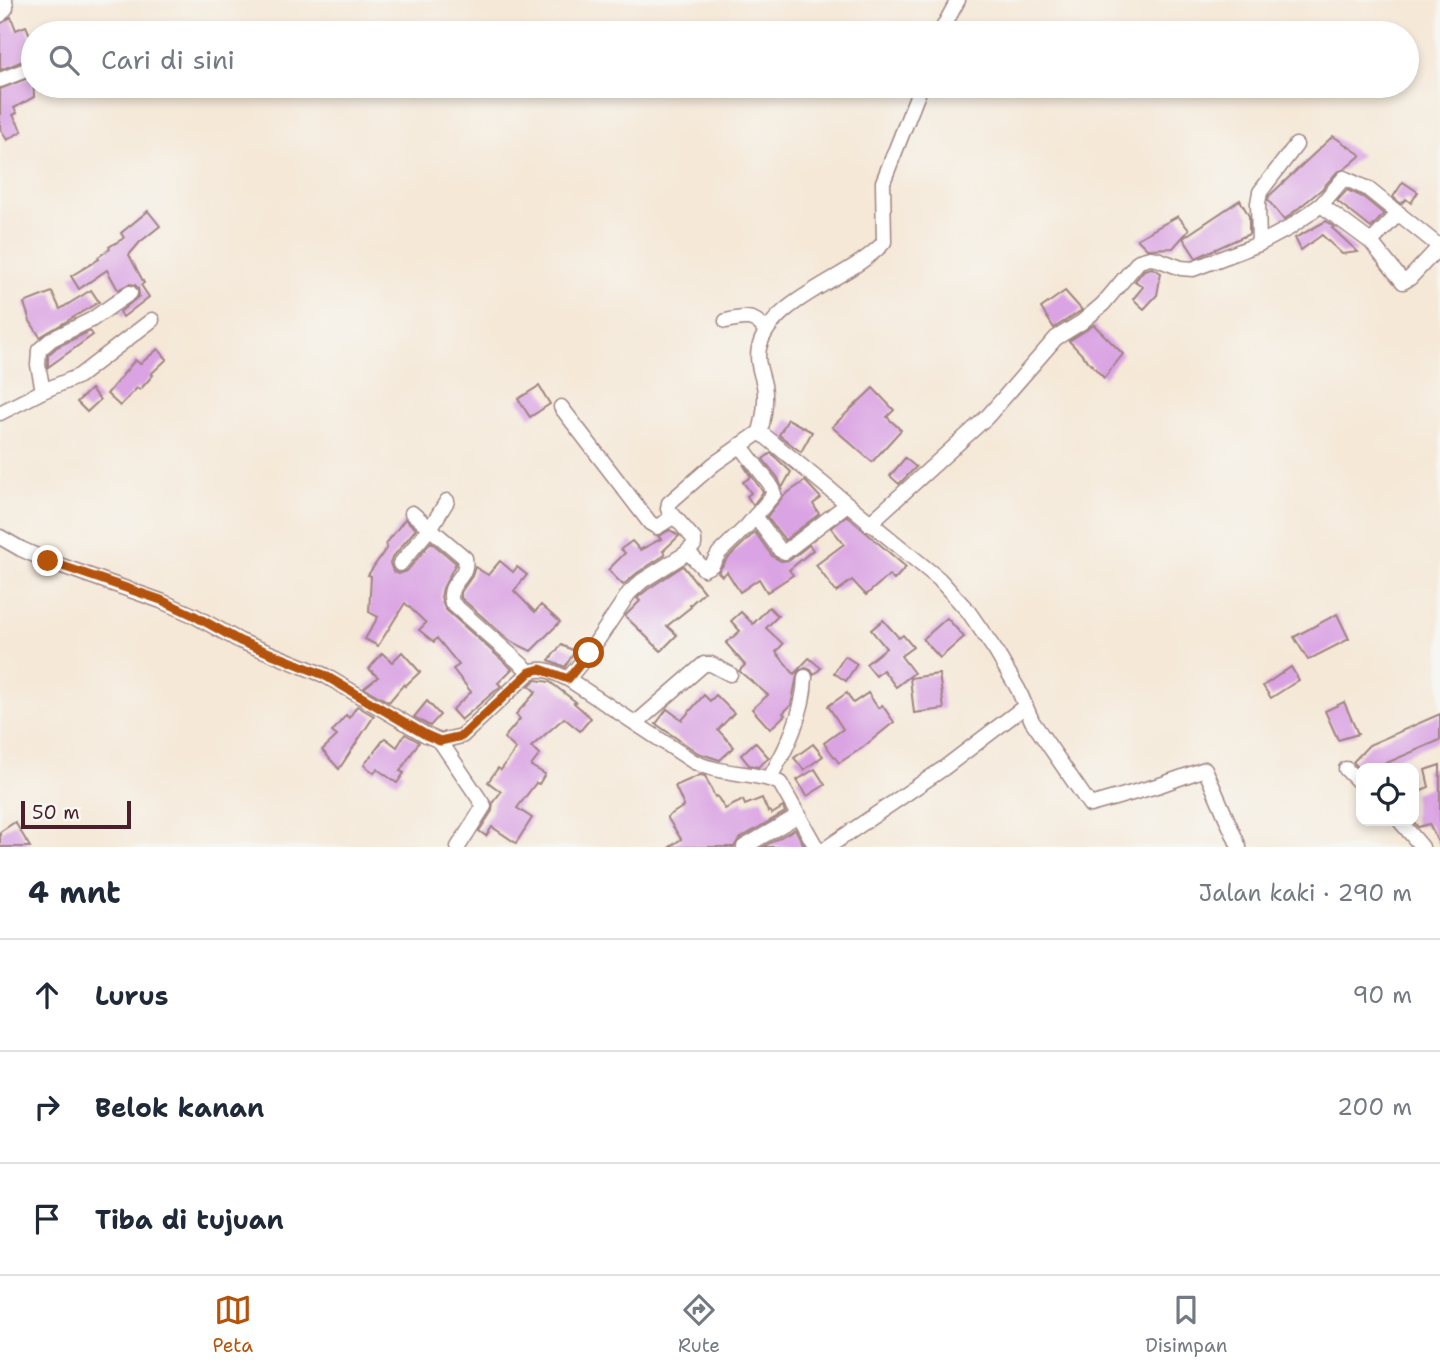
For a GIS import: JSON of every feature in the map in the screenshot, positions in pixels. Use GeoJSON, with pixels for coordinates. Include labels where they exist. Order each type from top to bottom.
{"type":"FeatureCollection","features":[{"type":"Feature","properties":{"kind":"street"},"geometry":{"type":"LineString","coordinates":[[0,15],[6,8],[5,0]]}},
{"type":"Feature","properties":{"kind":"street"},"geometry":{"type":"LineString","coordinates":[[947,21],[958,0]]}},
{"type":"Feature","properties":{"kind":"street"},"geometry":{"type":"LineString","coordinates":[[0,80],[21,73]]}},
{"type":"Feature","properties":{"kind":"street"},"geometry":{"type":"LineString","coordinates":[[568,679],[629,593],[694,545],[694,539],[673,517],[668,507],[673,498],[740,444],[760,432],[766,402],[758,360],[765,331],[792,306],[884,242],[883,182],[916,98]]}},
{"type":"Feature","properties":{"kind":"street"},"geometry":{"type":"LineString","coordinates":[[1259,244],[1260,192],[1296,145]]}},
{"type":"Feature","properties":{"kind":"street"},"geometry":{"type":"LineString","coordinates":[[869,524],[987,417],[1049,345],[1103,304],[1139,261],[1157,259],[1181,268],[1193,269],[1259,244],[1289,228],[1321,205],[1340,181],[1347,178],[1368,189],[1440,246],[1403,282],[1371,242],[1321,205]]}},
{"type":"Feature","properties":{"kind":"street"},"geometry":{"type":"LineString","coordinates":[[1371,242],[1399,213]]}},
{"type":"Feature","properties":{"kind":"street"},"geometry":{"type":"LineString","coordinates":[[43,391],[38,365],[39,350],[52,339],[91,320],[130,293]]}},
{"type":"Feature","properties":{"kind":"street"},"geometry":{"type":"LineString","coordinates":[[726,321],[750,317],[759,321],[765,331]]}},
{"type":"Feature","properties":{"kind":"street"},"geometry":{"type":"LineString","coordinates":[[0,413],[79,376],[152,320]]}},
{"type":"Feature","properties":{"kind":"street"},"geometry":{"type":"LineString","coordinates":[[561,407],[653,527],[662,525],[673,517]]}},
{"type":"Feature","properties":{"kind":"street"},"geometry":{"type":"LineString","coordinates":[[760,432],[939,579],[968,611],[995,650],[1024,706],[1090,805],[1205,769],[1239,847]]}},
{"type":"Feature","properties":{"kind":"street"},"geometry":{"type":"LineString","coordinates":[[688,552],[704,569],[712,565],[774,494],[771,484],[740,444]]}},
{"type":"Feature","properties":{"kind":"street"},"geometry":{"type":"LineString","coordinates":[[400,564],[431,527],[447,500]]}},
{"type":"Feature","properties":{"kind":"street"},"geometry":{"type":"LineString","coordinates":[[755,516],[779,550],[785,552],[846,505]]}},
{"type":"Feature","properties":{"kind":"street"},"geometry":{"type":"LineString","coordinates":[[412,513],[466,558],[464,573],[452,586],[450,594],[453,603],[530,672]]}},
{"type":"Feature","properties":{"kind":"street"},"geometry":{"type":"LineString","coordinates":[[0,537],[21,550],[48,561],[161,600],[240,641],[324,675],[440,741],[484,806],[458,847]]}},
{"type":"Feature","properties":{"kind":"street"},"geometry":{"type":"LineString","coordinates":[[636,723],[704,664],[711,664],[730,674]]}},
{"type":"Feature","properties":{"kind":"street"},"geometry":{"type":"LineString","coordinates":[[440,741],[462,736],[530,672],[540,669],[568,679],[694,762],[712,771],[780,783],[816,847]]}},
{"type":"Feature","properties":{"kind":"street"},"geometry":{"type":"LineString","coordinates":[[769,779],[783,754],[799,713],[804,693],[804,677]]}},
{"type":"Feature","properties":{"kind":"street"},"geometry":{"type":"LineString","coordinates":[[828,847],[944,768],[1024,706]]}},
{"type":"Feature","properties":{"kind":"street"},"geometry":{"type":"LineString","coordinates":[[1346,769],[1356,779]]}},
{"type":"Feature","properties":{"kind":"street"},"geometry":{"type":"LineString","coordinates":[[744,847],[799,815]]}},
{"type":"Feature","properties":{"kind":"street"},"geometry":{"type":"LineString","coordinates":[[1404,826],[1422,847]]}},
{"type":"Feature","properties":{"kind":"building"},"geometry":{"type":"Polygon","coordinates":[[[11,17],[16,30],[21,28],[21,62],[0,70],[0,24],[11,17]]]}},
{"type":"Feature","properties":{"kind":"building"},"geometry":{"type":"Polygon","coordinates":[[[21,81],[21,98],[32,98],[14,108],[17,113],[13,115],[22,131],[7,140],[0,128],[0,89],[21,81]]]}},
{"type":"Feature","properties":{"kind":"building"},"geometry":{"type":"Polygon","coordinates":[[[1333,136],[1361,155],[1345,169],[1337,172],[1322,189],[1284,220],[1268,200],[1269,196],[1333,136]]]}},
{"type":"Feature","properties":{"kind":"building"},"geometry":{"type":"Polygon","coordinates":[[[1403,182],[1418,192],[1411,203],[1406,199],[1401,204],[1393,197],[1403,182]]]}},
{"type":"Feature","properties":{"kind":"building"},"geometry":{"type":"Polygon","coordinates":[[[1347,190],[1363,197],[1384,214],[1371,228],[1337,201],[1347,190]]]}},
{"type":"Feature","properties":{"kind":"building"},"geometry":{"type":"Polygon","coordinates":[[[1240,200],[1249,216],[1249,234],[1196,258],[1183,238],[1240,200]]]}},
{"type":"Feature","properties":{"kind":"building"},"geometry":{"type":"Polygon","coordinates":[[[148,211],[160,226],[129,255],[149,297],[123,317],[120,312],[139,296],[135,285],[129,284],[118,290],[107,270],[79,289],[71,276],[99,259],[109,247],[124,238],[121,233],[148,211]]]}},
{"type":"Feature","properties":{"kind":"building"},"geometry":{"type":"Polygon","coordinates":[[[1178,216],[1189,230],[1173,248],[1147,249],[1137,239],[1178,216]]]}},
{"type":"Feature","properties":{"kind":"building"},"geometry":{"type":"Polygon","coordinates":[[[1326,221],[1358,252],[1342,254],[1322,235],[1301,250],[1295,238],[1326,221]]]}},
{"type":"Feature","properties":{"kind":"building"},"geometry":{"type":"Polygon","coordinates":[[[1152,268],[1161,273],[1157,295],[1144,309],[1133,299],[1143,287],[1135,281],[1144,270],[1152,268]]]}},
{"type":"Feature","properties":{"kind":"building"},"geometry":{"type":"Polygon","coordinates":[[[91,290],[99,302],[40,337],[30,321],[24,303],[52,292],[60,309],[91,290]]]}},
{"type":"Feature","properties":{"kind":"building"},"geometry":{"type":"Polygon","coordinates":[[[1065,291],[1082,310],[1054,328],[1041,308],[1065,291]]]}},
{"type":"Feature","properties":{"kind":"building"},"geometry":{"type":"Polygon","coordinates":[[[1094,325],[1123,354],[1104,378],[1069,341],[1094,325]]]}},
{"type":"Feature","properties":{"kind":"building"},"geometry":{"type":"Polygon","coordinates":[[[90,331],[93,335],[48,367],[48,355],[57,347],[90,331]]]}},
{"type":"Feature","properties":{"kind":"building"},"geometry":{"type":"Polygon","coordinates":[[[158,349],[167,359],[151,374],[153,375],[140,390],[137,388],[120,406],[107,394],[135,360],[140,364],[158,349]]]}},
{"type":"Feature","properties":{"kind":"building"},"geometry":{"type":"Polygon","coordinates":[[[539,386],[550,404],[530,417],[518,399],[539,386]]]}},
{"type":"Feature","properties":{"kind":"building"},"geometry":{"type":"Polygon","coordinates":[[[873,388],[894,410],[887,417],[901,430],[872,462],[832,427],[873,388]]]}},
{"type":"Feature","properties":{"kind":"building"},"geometry":{"type":"Polygon","coordinates":[[[91,389],[100,400],[87,412],[77,402],[91,389]]]}},
{"type":"Feature","properties":{"kind":"building"},"geometry":{"type":"Polygon","coordinates":[[[788,419],[812,432],[801,452],[779,435],[788,419]]]}},
{"type":"Feature","properties":{"kind":"building"},"geometry":{"type":"Polygon","coordinates":[[[771,453],[791,472],[782,488],[778,478],[763,459],[771,453]]]}},
{"type":"Feature","properties":{"kind":"building"},"geometry":{"type":"Polygon","coordinates":[[[905,458],[916,467],[899,484],[890,476],[905,458]]]}},
{"type":"Feature","properties":{"kind":"building"},"geometry":{"type":"Polygon","coordinates":[[[743,464],[763,492],[753,505],[747,496],[751,493],[743,482],[751,477],[743,464]]]}},
{"type":"Feature","properties":{"kind":"building"},"geometry":{"type":"Polygon","coordinates":[[[805,481],[821,498],[813,504],[819,514],[785,540],[767,517],[783,496],[805,481]]]}},
{"type":"Feature","properties":{"kind":"building"},"geometry":{"type":"Polygon","coordinates":[[[847,516],[906,567],[894,580],[889,575],[866,595],[852,580],[836,592],[816,565],[844,544],[831,528],[847,516]]]}},
{"type":"Feature","properties":{"kind":"building"},"geometry":{"type":"Polygon","coordinates":[[[405,519],[416,529],[392,558],[390,563],[393,571],[399,574],[407,571],[431,542],[456,563],[443,588],[441,597],[445,609],[512,669],[498,683],[501,686],[461,720],[452,710],[471,692],[453,669],[459,665],[437,638],[434,642],[419,630],[426,623],[405,603],[378,646],[365,639],[378,617],[369,612],[371,576],[368,575],[405,519]]]}},
{"type":"Feature","properties":{"kind":"building"},"geometry":{"type":"Polygon","coordinates":[[[670,530],[679,536],[663,551],[665,555],[623,585],[608,570],[625,553],[621,549],[632,541],[640,550],[661,539],[658,536],[670,530]]]}},
{"type":"Feature","properties":{"kind":"building"},"geometry":{"type":"Polygon","coordinates":[[[755,532],[772,556],[781,561],[790,560],[809,545],[813,550],[789,570],[793,575],[767,592],[759,579],[740,592],[727,572],[722,576],[718,572],[727,559],[755,532]]]}},
{"type":"Feature","properties":{"kind":"building"},"geometry":{"type":"Polygon","coordinates":[[[500,561],[513,572],[517,567],[527,575],[514,591],[535,612],[541,605],[560,622],[531,651],[510,641],[461,598],[461,592],[475,567],[488,575],[500,561]]]}},
{"type":"Feature","properties":{"kind":"building"},"geometry":{"type":"Polygon","coordinates":[[[683,566],[704,592],[691,607],[667,626],[677,635],[661,651],[625,616],[640,601],[637,598],[683,566]]]}},
{"type":"Feature","properties":{"kind":"building"},"geometry":{"type":"Polygon","coordinates":[[[769,607],[778,616],[766,628],[783,644],[776,652],[794,674],[809,658],[821,668],[814,675],[806,668],[798,671],[791,705],[770,729],[752,709],[768,695],[739,671],[745,665],[726,643],[740,631],[731,621],[741,612],[753,624],[769,607]]]}},
{"type":"Feature","properties":{"kind":"building"},"geometry":{"type":"Polygon","coordinates":[[[1337,614],[1349,639],[1308,660],[1294,637],[1337,614]]]}},
{"type":"Feature","properties":{"kind":"building"},"geometry":{"type":"Polygon","coordinates":[[[947,618],[964,637],[940,658],[923,639],[947,618]]]}},
{"type":"Feature","properties":{"kind":"building"},"geometry":{"type":"Polygon","coordinates":[[[883,620],[899,638],[903,635],[913,647],[901,656],[914,673],[896,687],[883,670],[876,676],[866,664],[886,648],[871,630],[883,620]]]}},
{"type":"Feature","properties":{"kind":"building"},"geometry":{"type":"Polygon","coordinates":[[[561,645],[575,651],[565,667],[549,660],[561,645]]]}},
{"type":"Feature","properties":{"kind":"building"},"geometry":{"type":"Polygon","coordinates":[[[402,652],[420,672],[405,686],[404,684],[389,702],[364,688],[378,677],[369,669],[382,653],[392,662],[402,652]]]}},
{"type":"Feature","properties":{"kind":"building"},"geometry":{"type":"Polygon","coordinates":[[[845,656],[857,664],[846,681],[834,673],[845,656]]]}},
{"type":"Feature","properties":{"kind":"building"},"geometry":{"type":"Polygon","coordinates":[[[1291,667],[1299,680],[1271,698],[1263,686],[1291,667]]]}},
{"type":"Feature","properties":{"kind":"building"},"geometry":{"type":"Polygon","coordinates":[[[939,674],[944,709],[914,713],[910,678],[939,674]]]}},
{"type":"Feature","properties":{"kind":"building"},"geometry":{"type":"Polygon","coordinates":[[[535,680],[550,682],[576,702],[574,703],[591,718],[580,731],[564,718],[531,747],[540,754],[531,766],[545,774],[517,808],[532,818],[516,843],[492,827],[486,836],[479,831],[501,792],[488,782],[498,768],[501,770],[516,749],[504,738],[520,719],[516,714],[536,692],[529,686],[535,680]]]}},
{"type":"Feature","properties":{"kind":"building"},"geometry":{"type":"Polygon","coordinates":[[[847,693],[853,703],[868,693],[878,708],[882,705],[894,722],[839,763],[824,743],[843,729],[828,706],[847,693]]]}},
{"type":"Feature","properties":{"kind":"building"},"geometry":{"type":"Polygon","coordinates":[[[704,695],[710,701],[716,695],[734,713],[718,730],[734,747],[720,760],[698,753],[656,724],[667,709],[682,720],[704,695]]]}},
{"type":"Feature","properties":{"kind":"building"},"geometry":{"type":"Polygon","coordinates":[[[427,701],[440,715],[430,726],[414,717],[427,701]]]}},
{"type":"Feature","properties":{"kind":"building"},"geometry":{"type":"Polygon","coordinates":[[[1344,702],[1358,734],[1338,740],[1325,711],[1344,702]]]}},
{"type":"Feature","properties":{"kind":"building"},"geometry":{"type":"Polygon","coordinates":[[[357,706],[374,716],[339,769],[322,750],[337,736],[332,732],[346,715],[349,718],[357,706]]]}},
{"type":"Feature","properties":{"kind":"building"},"geometry":{"type":"Polygon","coordinates":[[[1440,714],[1440,740],[1387,763],[1356,765],[1353,762],[1369,745],[1440,714]]]}},
{"type":"Feature","properties":{"kind":"building"},"geometry":{"type":"Polygon","coordinates":[[[405,734],[419,742],[400,771],[404,773],[397,783],[377,769],[374,773],[364,765],[385,738],[397,747],[405,734]]]}},
{"type":"Feature","properties":{"kind":"building"},"geometry":{"type":"Polygon","coordinates":[[[755,742],[769,758],[758,767],[749,765],[741,755],[755,742]]]}},
{"type":"Feature","properties":{"kind":"building"},"geometry":{"type":"Polygon","coordinates":[[[813,744],[823,756],[804,770],[794,758],[813,744]]]}},
{"type":"Feature","properties":{"kind":"building"},"geometry":{"type":"Polygon","coordinates":[[[1440,765],[1440,846],[1429,824],[1417,826],[1419,791],[1429,787],[1425,770],[1440,765]]]}},
{"type":"Feature","properties":{"kind":"building"},"geometry":{"type":"Polygon","coordinates":[[[815,769],[825,785],[807,796],[797,780],[815,769]]]}},
{"type":"Feature","properties":{"kind":"building"},"geometry":{"type":"Polygon","coordinates":[[[700,775],[705,776],[715,797],[717,796],[725,809],[743,800],[745,805],[762,798],[768,812],[772,814],[783,807],[785,812],[739,839],[734,847],[670,847],[681,839],[667,817],[684,806],[675,786],[700,775]]]}},
{"type":"Feature","properties":{"kind":"building"},"geometry":{"type":"Polygon","coordinates":[[[15,822],[30,847],[0,847],[0,832],[15,822]]]}},
{"type":"Feature","properties":{"kind":"building"},"geometry":{"type":"Polygon","coordinates":[[[795,829],[805,847],[763,847],[795,829]]]}},
{"type":"Feature","properties":{"kind":"route"},"geometry":{"type":"LineString","coordinates":[[48,561],[161,600],[240,641],[324,675],[440,741],[462,736],[530,672],[548,670],[568,679],[589,653]]}}]}
